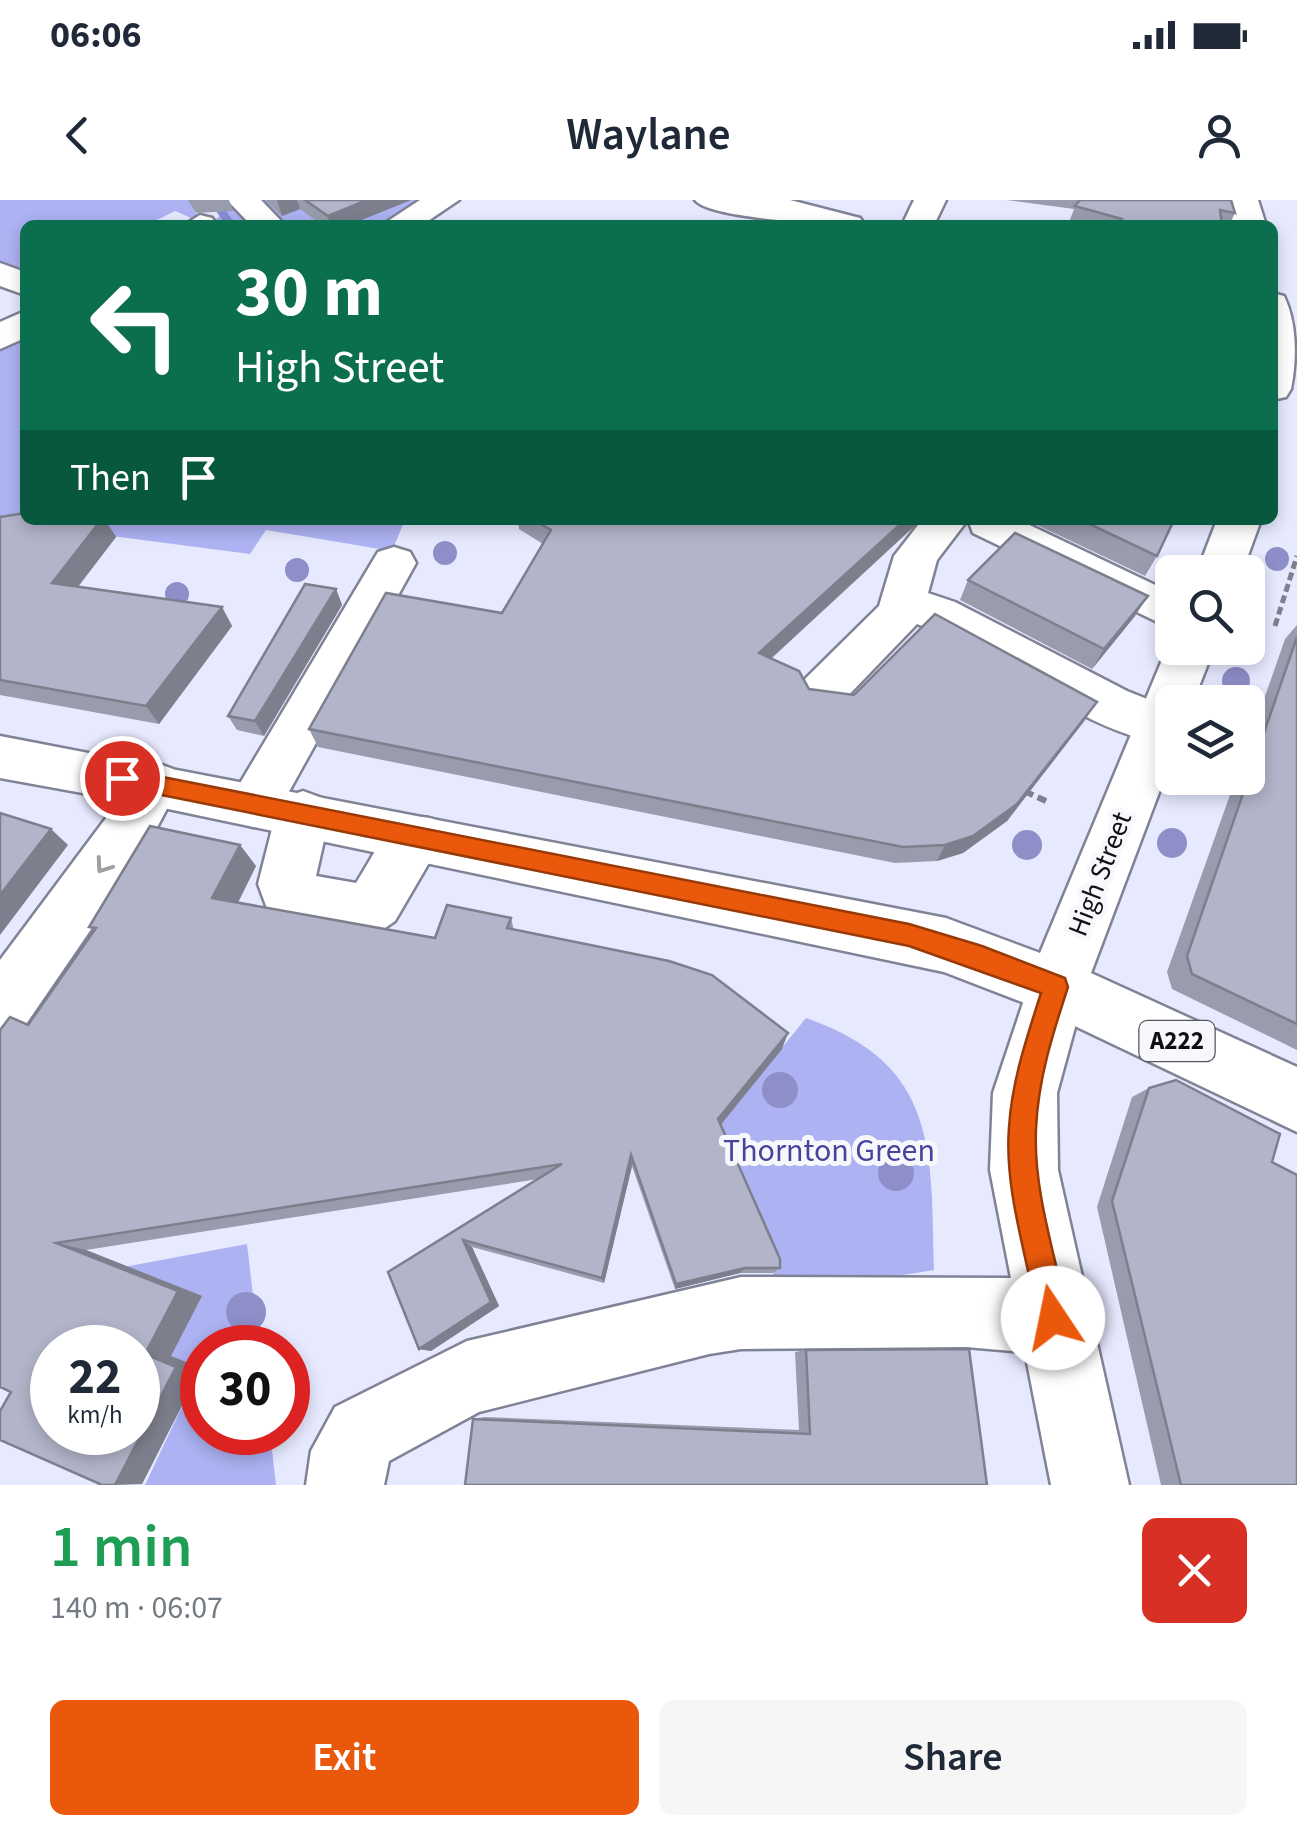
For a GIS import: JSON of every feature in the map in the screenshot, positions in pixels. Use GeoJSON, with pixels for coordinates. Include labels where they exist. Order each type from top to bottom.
{"type":"FeatureCollection","features":[{"type":"Feature","properties":{"kind":"main road"},"geometry":{"type":"LineString","coordinates":[[243,200],[264,220]]}},
{"type":"Feature","properties":{"kind":"main road"},"geometry":{"type":"LineString","coordinates":[[407,220],[443,200]]}},
{"type":"Feature","properties":{"kind":"main road"},"geometry":{"type":"LineString","coordinates":[[711,200],[742,210],[788,208],[830,220]]}},
{"type":"Feature","properties":{"kind":"main road"},"geometry":{"type":"LineString","coordinates":[[823,692],[906,603],[908,573],[916,556],[962,525]]}},
{"type":"Feature","properties":{"kind":"main road"},"geometry":{"type":"LineString","coordinates":[[973,525],[1155,605]]}},
{"type":"Feature","properties":{"kind":"main road"},"geometry":{"type":"LineString","coordinates":[[1226,555],[1237,525]]}},
{"type":"Feature","properties":{"kind":"main road"},"geometry":{"type":"LineString","coordinates":[[394,562],[279,810],[288,893],[298,899],[366,910],[375,903],[417,838]]}},
{"type":"Feature","properties":{"kind":"main road"},"geometry":{"type":"LineString","coordinates":[[906,603],[940,614],[1109,705],[1155,723]]}},
{"type":"Feature","properties":{"kind":"main road","name":"High Street"},"geometry":{"type":"LineString","coordinates":[[1090,1485],[1024,1170],[1022,1129],[1032,1060],[1056,987],[1155,732]]}},
{"type":"Feature","properties":{"kind":"main road","name":"A222"},"geometry":{"type":"LineString","coordinates":[[0,757],[154,784],[909,935],[982,957],[1056,987],[1297,1100]]}},
{"type":"Feature","properties":{"kind":"main road"},"geometry":{"type":"LineString","coordinates":[[0,1009],[108,860],[154,784]]}},
{"type":"Feature","properties":{"kind":"main road"},"geometry":{"type":"LineString","coordinates":[[345,1485],[350,1451],[362,1434],[467,1378],[709,1318],[741,1313],[948,1312],[1053,1318]]}},
{"type":"Feature","properties":{"kind":"path"},"geometry":{"type":"LineString","coordinates":[[1275,626],[1297,556]]}},
{"type":"Feature","properties":{"kind":"path"},"geometry":{"type":"LineString","coordinates":[[1012,786],[1046,801]]}},
{"type":"Feature","properties":{"kind":"green space"},"geometry":{"type":"Polygon","coordinates":[[[0,200],[206,200],[191,204],[199,219],[196,220],[175,211],[157,220],[20,220],[20,276],[0,266],[0,200]]]}},
{"type":"Feature","properties":{"kind":"green space"},"geometry":{"type":"Polygon","coordinates":[[[217,200],[423,202],[396,220],[215,220],[226,211],[217,200]]]}},
{"type":"Feature","properties":{"kind":"green space"},"geometry":{"type":"Polygon","coordinates":[[[20,331],[20,525],[403,525],[392,551],[266,530],[250,554],[58,529],[0,539],[0,345],[20,331]]]}},
{"type":"Feature","properties":{"kind":"green space","name":"Thornton Green"},"geometry":{"type":"Polygon","coordinates":[[[806,1018],[850,1037],[882,1060],[904,1087],[919,1117],[927,1150],[934,1270],[772,1296],[774,1265],[702,1147],[806,1018]]]}},
{"type":"Feature","properties":{"kind":"green space"},"geometry":{"type":"Polygon","coordinates":[[[247,1244],[256,1325],[187,1325],[202,1296],[120,1325],[75,1325],[124,1267],[247,1244]]]}},
{"type":"Feature","properties":{"kind":"green space"},"geometry":{"type":"Polygon","coordinates":[[[180,1339],[180,1360],[171,1356],[180,1339]]]}},
{"type":"Feature","properties":{"kind":"green space"},"geometry":{"type":"Polygon","coordinates":[[[180,1411],[180,1455],[273,1455],[276,1485],[145,1485],[180,1411]]]}},
{"type":"Feature","properties":{"kind":"building"},"geometry":{"type":"Polygon","coordinates":[[[305,200],[367,200],[328,216],[305,200]]]}},
{"type":"Feature","properties":{"kind":"building"},"geometry":{"type":"Polygon","coordinates":[[[1080,200],[1231,200],[1235,213],[1220,210],[1221,220],[1121,220],[1075,206],[1080,200]]]}},
{"type":"Feature","properties":{"kind":"building"},"geometry":{"type":"Polygon","coordinates":[[[20,514],[20,525],[97,525],[52,583],[222,607],[146,706],[0,680],[0,517],[20,514]]]}},
{"type":"Feature","properties":{"kind":"building"},"geometry":{"type":"Polygon","coordinates":[[[542,525],[900,525],[759,653],[799,671],[809,689],[854,695],[935,614],[1097,702],[1017,804],[973,836],[945,845],[903,847],[309,729],[386,593],[502,613],[551,530],[542,525]]]}},
{"type":"Feature","properties":{"kind":"building"},"geometry":{"type":"Polygon","coordinates":[[[1092,525],[1172,525],[1155,555],[1092,525]]]}},
{"type":"Feature","properties":{"kind":"building"},"geometry":{"type":"Polygon","coordinates":[[[1015,533],[1148,596],[1104,649],[968,580],[1015,533]]]}},
{"type":"Feature","properties":{"kind":"building"},"geometry":{"type":"Polygon","coordinates":[[[305,584],[336,589],[255,721],[228,716],[305,584]]]}},
{"type":"Feature","properties":{"kind":"building"},"geometry":{"type":"Polygon","coordinates":[[[1297,637],[1297,1024],[1192,974],[1187,956],[1243,795],[1265,795],[1265,730],[1297,637]]]}},
{"type":"Feature","properties":{"kind":"building"},"geometry":{"type":"Polygon","coordinates":[[[0,813],[51,829],[0,895],[0,813]]]}},
{"type":"Feature","properties":{"kind":"building"},"geometry":{"type":"Polygon","coordinates":[[[150,826],[240,845],[212,898],[435,938],[447,905],[511,918],[507,928],[669,961],[712,975],[788,1033],[718,1119],[780,1259],[780,1268],[745,1268],[676,1284],[631,1155],[602,1278],[463,1240],[491,1302],[419,1349],[388,1272],[562,1164],[56,1243],[178,1291],[160,1325],[30,1325],[30,1453],[0,1440],[0,1411],[11,1392],[0,1387],[0,1030],[10,1017],[28,1025],[96,928],[89,927],[150,826]]]}},
{"type":"Feature","properties":{"kind":"building"},"geometry":{"type":"Polygon","coordinates":[[[1176,1080],[1280,1134],[1272,1162],[1297,1175],[1297,1485],[1181,1485],[1112,1201],[1149,1088],[1176,1080]]]}},
{"type":"Feature","properties":{"kind":"building"},"geometry":{"type":"Polygon","coordinates":[[[969,1349],[987,1485],[465,1485],[473,1419],[810,1434],[806,1350],[969,1349]]]}},
{"type":"Feature","properties":{"kind":"building"},"geometry":{"type":"Polygon","coordinates":[[[160,1360],[176,1367],[160,1398],[160,1360]]]}},
{"type":"Feature","properties":{"kind":"building"},"geometry":{"type":"Polygon","coordinates":[[[34,1455],[131,1455],[115,1485],[102,1485],[34,1455]]]}},
{"type":"Feature","properties":{"kind":"waterway"},"geometry":{"type":"LineString","coordinates":[[213,200],[227,220]]}},
{"type":"Feature","properties":{"kind":"route"},"geometry":{"type":"LineString","coordinates":[[122,778],[909,935],[982,957],[1056,987],[1032,1060],[1022,1129],[1024,1170],[1053,1318]]}}]}
